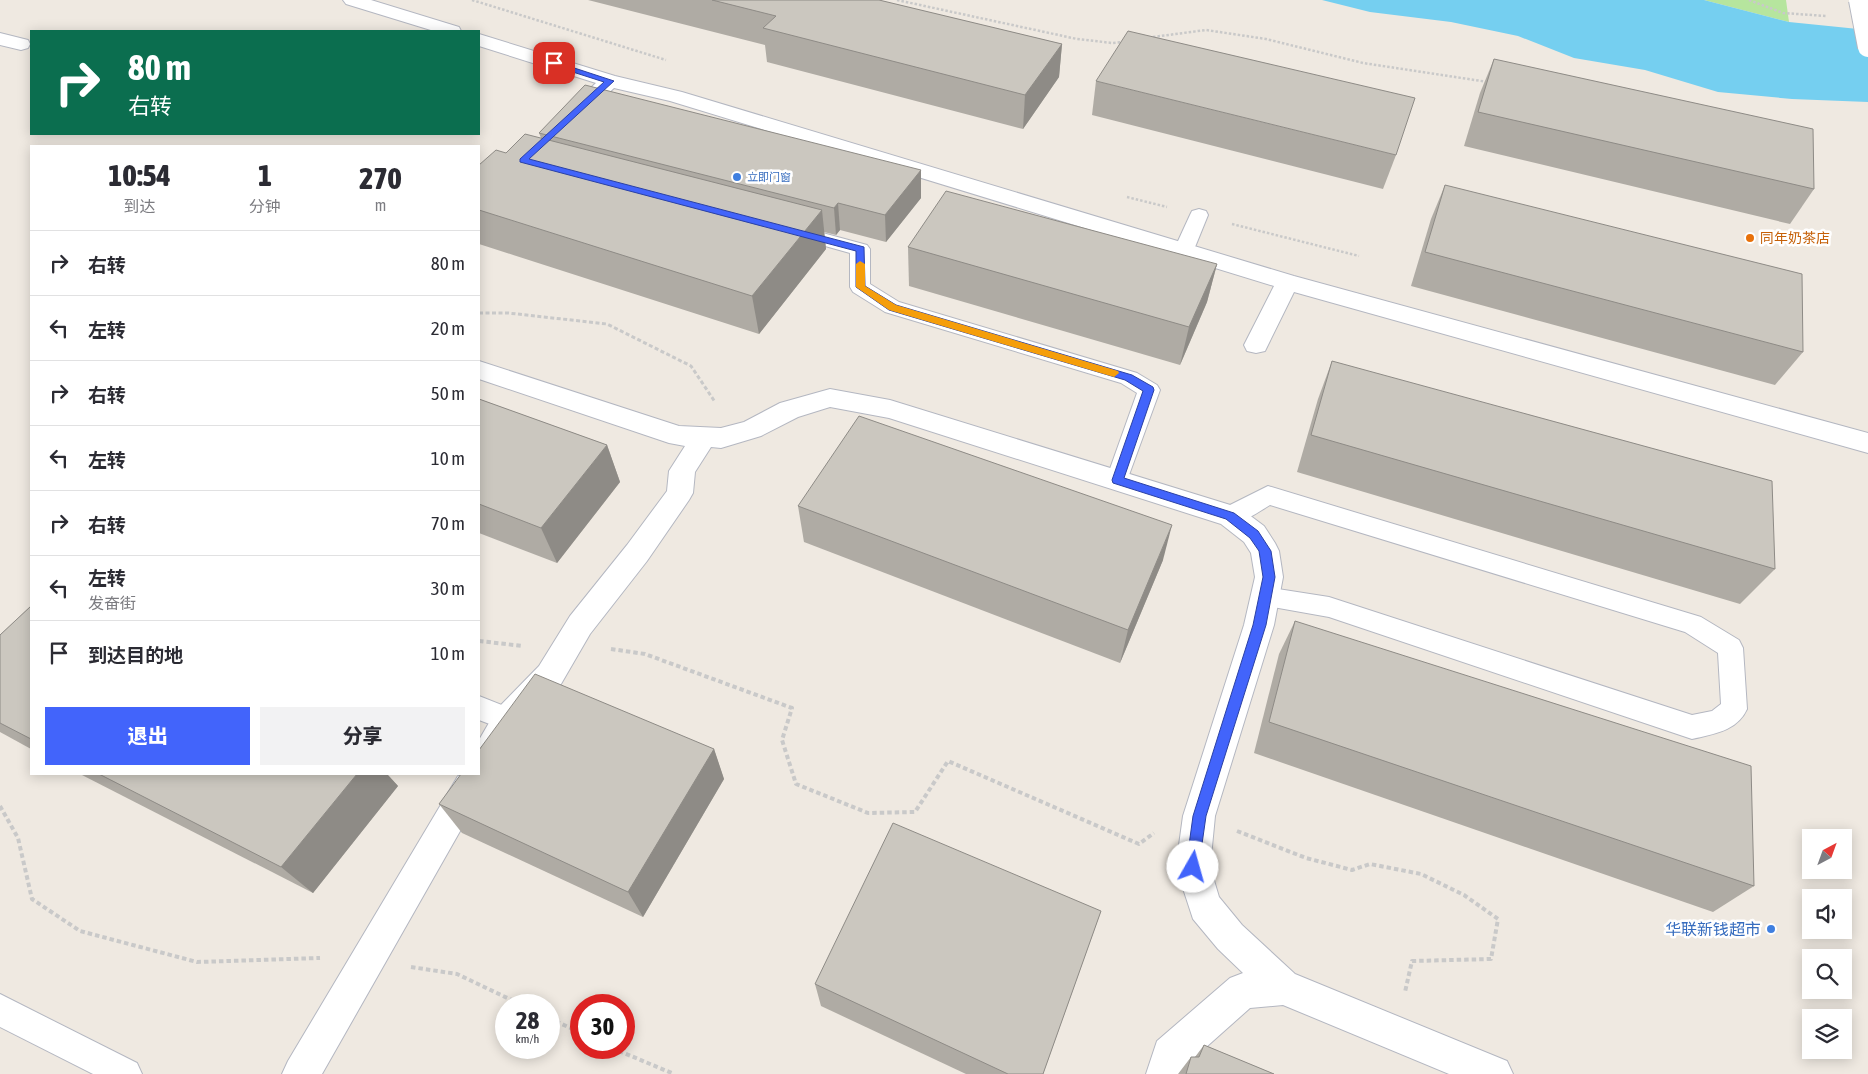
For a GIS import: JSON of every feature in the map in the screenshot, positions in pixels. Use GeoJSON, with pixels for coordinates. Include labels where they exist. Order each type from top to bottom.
{"type":"FeatureCollection","features":[{"type":"Feature","properties":{"kind":"street"},"geometry":{"type":"LineString","coordinates":[[352,0],[449,30]]}},
{"type":"Feature","properties":{"kind":"street"},"geometry":{"type":"LineString","coordinates":[[1859,0],[1868,47]]}},
{"type":"Feature","properties":{"kind":"street"},"geometry":{"type":"LineString","coordinates":[[0,39],[21,44]]}},
{"type":"Feature","properties":{"kind":"street"},"geometry":{"type":"LineString","coordinates":[[480,40],[610,81],[693,102],[1286,282],[1868,444]]}},
{"type":"Feature","properties":{"kind":"street"},"geometry":{"type":"LineString","coordinates":[[559,127],[610,81]]}},
{"type":"Feature","properties":{"kind":"street"},"geometry":{"type":"LineString","coordinates":[[1256,345],[1286,282]]}},
{"type":"Feature","properties":{"kind":"street"},"geometry":{"type":"LineString","coordinates":[[480,370],[678,436],[713,438],[752,429],[788,410],[830,398],[890,410],[1230,516],[1254,534],[1265,551],[1269,577],[1260,625],[1200,816],[1193,867],[1205,907],[1230,937],[1283,987],[1494,1074]]}},
{"type":"Feature","properties":{"kind":"street"},"geometry":{"type":"LineString","coordinates":[[480,767],[508,719],[550,675],[580,625],[637,554],[680,493],[682,471],[713,438]]}},
{"type":"Feature","properties":{"kind":"street"},"geometry":{"type":"LineString","coordinates":[[302,1074],[475,775]]}},
{"type":"Feature","properties":{"kind":"street"},"geometry":{"type":"LineString","coordinates":[[1165,1074],[1170,1054],[1242,991],[1283,987]]}},
{"type":"Feature","properties":{"kind":"lane"},"geometry":{"type":"LineString","coordinates":[[1183,252],[1199,216]]}},
{"type":"Feature","properties":{"kind":"lane"},"geometry":{"type":"LineString","coordinates":[[774,226],[860,249],[860,287],[892,307],[1129,378],[1149,390],[1117,480]]}},
{"type":"Feature","properties":{"kind":"lane"},"geometry":{"type":"LineString","coordinates":[[1230,516],[1268,495],[1692,624],[1730,648],[1734,709],[1719,721],[1692,726],[1329,606],[1265,597]]}},
{"type":"Feature","properties":{"kind":"lane"},"geometry":{"type":"LineString","coordinates":[[480,708],[508,719]]}},
{"type":"Feature","properties":{"kind":"lane"},"geometry":{"type":"LineString","coordinates":[[0,1010],[126,1074]]}},
{"type":"Feature","properties":{"kind":"path"},"geometry":{"type":"LineString","coordinates":[[897,0],[1077,38],[1112,43],[1130,41]]}},
{"type":"Feature","properties":{"kind":"path"},"geometry":{"type":"LineString","coordinates":[[1749,0],[1783,13]]}},
{"type":"Feature","properties":{"kind":"path"},"geometry":{"type":"LineString","coordinates":[[1149,38],[1206,30],[1266,39],[1363,62],[1489,82]]}},
{"type":"Feature","properties":{"kind":"path"},"geometry":{"type":"LineString","coordinates":[[480,313],[508,313],[607,324],[654,346],[691,366],[715,400],[713,438]]}},
{"type":"Feature","properties":{"kind":"path"},"geometry":{"type":"LineString","coordinates":[[480,641],[488,644],[548,648],[586,646],[645,654],[792,708],[782,740],[796,784],[868,813],[915,812],[948,760],[1139,844],[1186,811],[1306,858],[1352,870],[1370,864],[1421,874],[1464,895],[1498,919],[1491,959],[1412,961],[1396,1034]]}},
{"type":"Feature","properties":{"kind":"path"},"geometry":{"type":"LineString","coordinates":[[0,806],[18,838],[32,899],[80,931],[197,962],[312,958],[368,960],[457,974],[499,994]]}},
{"type":"Feature","properties":{"kind":"path"},"geometry":{"type":"LineString","coordinates":[[635,1058],[674,1074]]}},
{"type":"Feature","properties":{"kind":"green space"},"geometry":{"type":"Polygon","coordinates":[[[1704,0],[1786,0],[1789,22],[1704,0]]]}},
{"type":"Feature","properties":{"kind":"water"},"geometry":{"type":"Polygon","coordinates":[[[1322,0],[1704,0],[1789,22],[1868,30],[1868,102],[1792,99],[1718,92],[1645,70],[1574,58],[1518,36],[1451,22],[1370,12],[1322,0]]]}},
{"type":"Feature","properties":{"kind":"building"},"geometry":{"type":"Polygon","coordinates":[[[712,0],[879,0],[1062,44],[1025,95],[763,28],[776,16],[712,0]]]}},
{"type":"Feature","properties":{"kind":"building"},"geometry":{"type":"Polygon","coordinates":[[[1128,31],[1415,98],[1396,155],[1096,81],[1128,31]]]}},
{"type":"Feature","properties":{"kind":"building"},"geometry":{"type":"Polygon","coordinates":[[[1494,59],[1813,129],[1814,189],[1478,112],[1494,59]]]}},
{"type":"Feature","properties":{"kind":"building"},"geometry":{"type":"Polygon","coordinates":[[[585,85],[921,170],[885,215],[838,203],[834,208],[539,133],[585,85]]]}},
{"type":"Feature","properties":{"kind":"building"},"geometry":{"type":"Polygon","coordinates":[[[525,134],[822,210],[752,296],[480,210],[480,164],[496,150],[506,153],[525,134]]]}},
{"type":"Feature","properties":{"kind":"building"},"geometry":{"type":"Polygon","coordinates":[[[1445,185],[1802,274],[1803,352],[1425,252],[1445,185]]]}},
{"type":"Feature","properties":{"kind":"building"},"geometry":{"type":"Polygon","coordinates":[[[946,191],[1217,264],[1189,327],[908,247],[946,191]]]}},
{"type":"Feature","properties":{"kind":"building"},"geometry":{"type":"Polygon","coordinates":[[[1332,361],[1772,481],[1775,569],[1311,435],[1332,361]]]}},
{"type":"Feature","properties":{"kind":"building"},"geometry":{"type":"Polygon","coordinates":[[[480,399],[607,445],[541,528],[480,504],[480,399]]]}},
{"type":"Feature","properties":{"kind":"building"},"geometry":{"type":"Polygon","coordinates":[[[859,416],[1172,525],[1128,630],[798,506],[859,416]]]}},
{"type":"Feature","properties":{"kind":"building"},"geometry":{"type":"Polygon","coordinates":[[[30,607],[30,738],[0,723],[0,635],[30,607]]]}},
{"type":"Feature","properties":{"kind":"building"},"geometry":{"type":"Polygon","coordinates":[[[1295,621],[1751,766],[1754,886],[1269,722],[1295,621]]]}},
{"type":"Feature","properties":{"kind":"building"},"geometry":{"type":"Polygon","coordinates":[[[535,674],[714,749],[628,892],[439,804],[460,775],[480,775],[480,749],[535,674]]]}},
{"type":"Feature","properties":{"kind":"building"},"geometry":{"type":"Polygon","coordinates":[[[101,775],[356,775],[281,867],[101,775]]]}},
{"type":"Feature","properties":{"kind":"building"},"geometry":{"type":"Polygon","coordinates":[[[893,823],[1101,911],[1043,1074],[1008,1074],[815,984],[893,823]]]}},
{"type":"Feature","properties":{"kind":"building"},"geometry":{"type":"Polygon","coordinates":[[[1204,1045],[1274,1074],[1186,1074],[1191,1057],[1199,1057],[1204,1045]]]}},
{"type":"Feature","properties":{"kind":"slow traffic"},"geometry":{"type":"LineString","coordinates":[[860,264],[860,287],[892,307],[1114,373]]}},
{"type":"Feature","properties":{"kind":"place","name":"立即门窗"},"geometry":{"type":"Point","coordinates":[737,177]}},
{"type":"Feature","properties":{"kind":"place","name":"同年奶茶店"},"geometry":{"type":"Point","coordinates":[1750,238]}},
{"type":"Feature","properties":{"kind":"place","name":"华联新钱超市"},"geometry":{"type":"Point","coordinates":[1771,929]}},
{"type":"Feature","properties":{"kind":"route"},"geometry":{"type":"LineString","coordinates":[[554,63],[610,81],[523,160],[860,249],[860,287],[892,307],[1129,378],[1149,390],[1117,480],[1230,516],[1254,534],[1265,551],[1269,577],[1260,625],[1200,816],[1193,867]]}}]}
